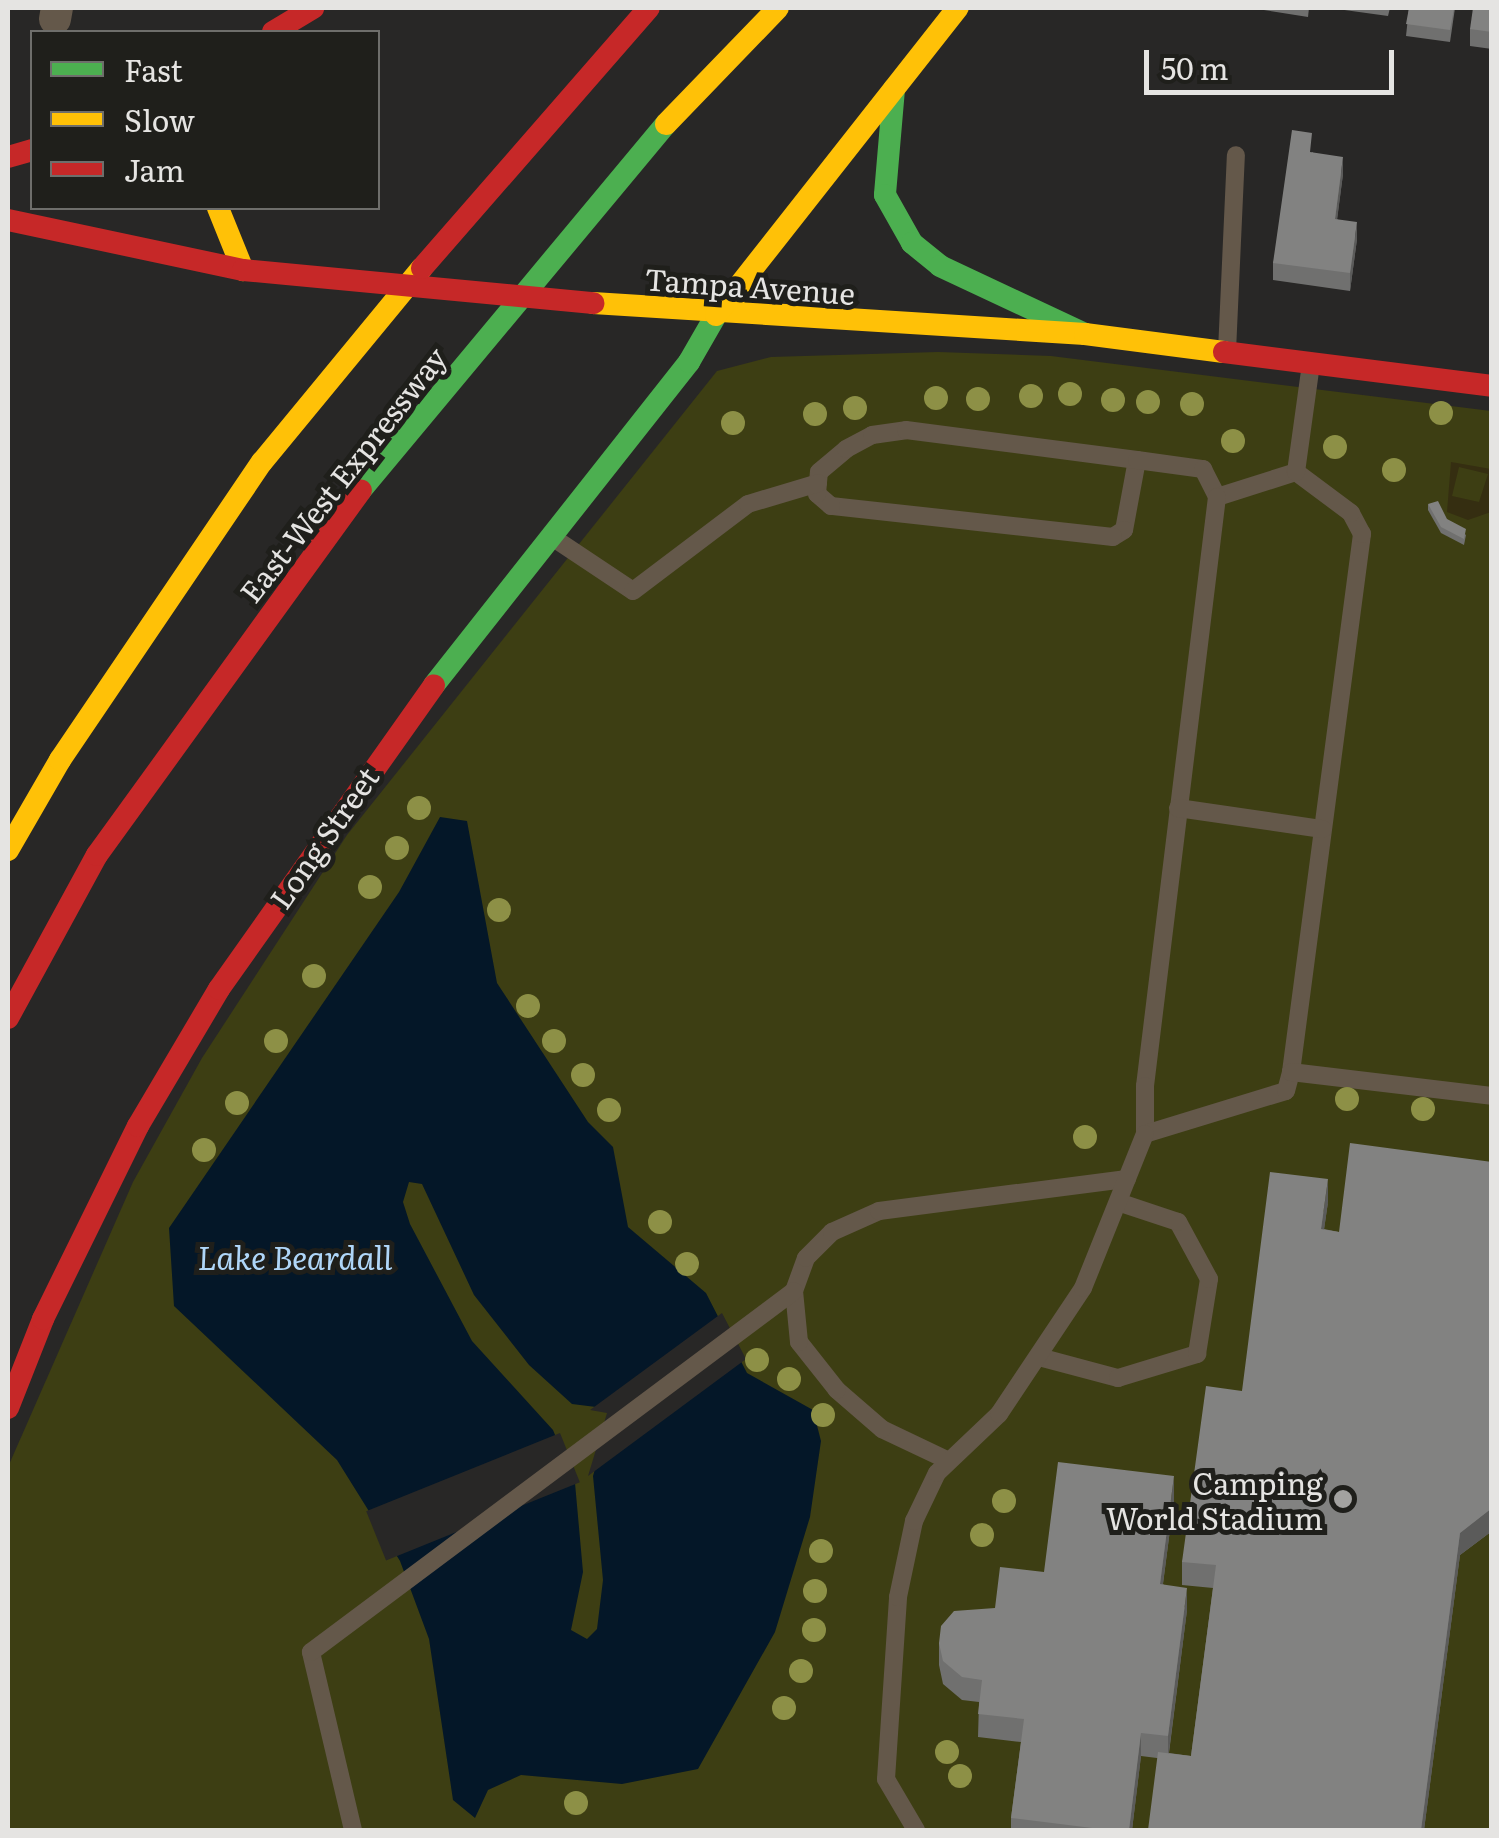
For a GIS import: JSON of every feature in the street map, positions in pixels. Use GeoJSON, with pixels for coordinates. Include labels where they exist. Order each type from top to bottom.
{"type":"FeatureCollection","features":[{"type":"Feature","properties":{"kind":"main road"},"geometry":{"type":"LineString","coordinates":[[276,30],[313,8]]}},
{"type":"Feature","properties":{"kind":"main road","name":"East-West Expressway"},"geometry":{"type":"LineString","coordinates":[[8,850],[60,760],[262,462],[516,154],[650,8]]}},
{"type":"Feature","properties":{"kind":"main road","name":"East-West Expressway"},"geometry":{"type":"LineString","coordinates":[[8,1018],[97,855],[364,485],[634,157],[778,8]]}},
{"type":"Feature","properties":{"kind":"main road","name":"Long Street"},"geometry":{"type":"LineString","coordinates":[[8,1408],[43,1319],[138,1126],[218,989],[390,741],[690,362],[716,315],[958,8]]}},
{"type":"Feature","properties":{"kind":"main road"},"geometry":{"type":"LineString","coordinates":[[894,89],[885,195],[912,243],[940,266],[1085,334]]}},
{"type":"Feature","properties":{"kind":"main road"},"geometry":{"type":"LineString","coordinates":[[219,210],[243,270]]}},
{"type":"Feature","properties":{"kind":"main road","name":"Tampa Avenue"},"geometry":{"type":"LineString","coordinates":[[8,220],[243,270],[716,315],[1085,334],[1492,386]]}},
{"type":"Feature","properties":{"kind":"lane"},"geometry":{"type":"LineString","coordinates":[[1227,351],[1236,155]]}},
{"type":"Feature","properties":{"kind":"lane"},"geometry":{"type":"LineString","coordinates":[[1296,472],[1311,363]]}},
{"type":"Feature","properties":{"kind":"lane"},"geometry":{"type":"LineString","coordinates":[[916,1830],[886,1778],[889,1680],[914,1521],[947,1460],[999,1414],[1083,1288],[1145,1134],[1144,1086],[1217,497],[1203,469],[1137,460],[906,430],[872,435],[846,449],[819,472],[817,494],[831,506],[1112,536],[1124,530],[1137,460]]}},
{"type":"Feature","properties":{"kind":"lane"},"geometry":{"type":"LineString","coordinates":[[1217,497],[1296,472]]}},
{"type":"Feature","properties":{"kind":"lane"},"geometry":{"type":"LineString","coordinates":[[1145,1134],[1286,1091],[1362,534],[1351,513],[1296,472]]}},
{"type":"Feature","properties":{"kind":"lane"},"geometry":{"type":"LineString","coordinates":[[550,537],[633,591],[748,504],[818,483]]}},
{"type":"Feature","properties":{"kind":"lane"},"geometry":{"type":"LineString","coordinates":[[1178,808],[1322,829]]}},
{"type":"Feature","properties":{"kind":"lane"},"geometry":{"type":"LineString","coordinates":[[1290,1072],[1492,1096]]}},
{"type":"Feature","properties":{"kind":"lane"},"geometry":{"type":"LineString","coordinates":[[947,1460],[882,1429],[837,1390],[799,1342],[794,1291],[806,1258],[832,1232],[880,1211],[1127,1179]]}},
{"type":"Feature","properties":{"kind":"lane"},"geometry":{"type":"LineString","coordinates":[[1038,1357],[1118,1378],[1196,1354],[1209,1279],[1178,1222],[1118,1202]]}},
{"type":"Feature","properties":{"kind":"lane"},"geometry":{"type":"LineString","coordinates":[[353,1830],[312,1652],[794,1291]]}},
{"type":"Feature","properties":{"kind":"shaded area"},"geometry":{"type":"Polygon","coordinates":[[[938,352],[1051,356],[1491,411],[1491,1830],[8,1830],[8,1467],[133,1182],[202,1058],[347,835],[717,371],[771,357],[938,352]]]}},
{"type":"Feature","properties":{"kind":"sand"},"geometry":{"type":"Polygon","coordinates":[[[1451,462],[1491,469],[1491,512],[1468,520],[1447,512],[1451,462]],[[1459,467],[1452,496],[1479,502],[1488,474],[1459,467]]]}},
{"type":"Feature","properties":{"kind":"water","name":"Lake Beardall"},"geometry":{"type":"Polygon","coordinates":[[[440,817],[467,821],[497,983],[588,1122],[613,1147],[628,1227],[706,1293],[747,1373],[813,1410],[821,1441],[810,1517],[775,1632],[698,1769],[622,1784],[521,1775],[488,1790],[475,1818],[453,1800],[429,1639],[400,1561],[337,1460],[174,1306],[169,1228],[399,892],[440,817]],[[409,1182],[403,1202],[410,1224],[472,1341],[553,1430],[575,1483],[583,1572],[571,1630],[587,1639],[597,1629],[603,1580],[593,1476],[612,1409],[572,1404],[529,1365],[474,1295],[422,1184],[409,1182]]]}},
{"type":"Feature","properties":{"kind":"pier"},"geometry":{"type":"Polygon","coordinates":[[[722,1313],[746,1359],[588,1476],[607,1413],[590,1410],[722,1313]]]}},
{"type":"Feature","properties":{"kind":"pier"},"geometry":{"type":"Polygon","coordinates":[[[560,1433],[580,1482],[386,1560],[366,1511],[560,1433]]]}},
{"type":"Feature","properties":{"kind":"building"},"geometry":{"type":"Polygon","coordinates":[[[1409,8],[1454,8],[1450,30],[1406,24],[1409,8]]]}},
{"type":"Feature","properties":{"kind":"building"},"geometry":{"type":"Polygon","coordinates":[[[1473,8],[1492,8],[1492,32],[1470,29],[1473,8]]]}},
{"type":"Feature","properties":{"kind":"building"},"geometry":{"type":"Polygon","coordinates":[[[1292,130],[1312,133],[1310,152],[1343,157],[1335,219],[1357,222],[1350,273],[1273,263],[1292,130]]]}},
{"type":"Feature","properties":{"kind":"building"},"geometry":{"type":"Polygon","coordinates":[[[1438,501],[1447,519],[1466,529],[1464,539],[1441,527],[1428,504],[1438,501]]]}},
{"type":"Feature","properties":{"kind":"building","name":"Camping World Stadium"},"geometry":{"type":"Polygon","coordinates":[[[1350,1143],[1492,1162],[1492,1508],[1460,1533],[1421,1830],[1148,1830],[1158,1752],[1191,1756],[1216,1565],[1182,1562],[1206,1386],[1242,1391],[1270,1172],[1328,1179],[1321,1229],[1339,1232],[1350,1143]]]}},
{"type":"Feature","properties":{"kind":"building"},"geometry":{"type":"Polygon","coordinates":[[[1058,1462],[1174,1476],[1160,1584],[1187,1588],[1168,1736],[1141,1733],[1129,1830],[1011,1818],[1024,1719],[978,1714],[982,1680],[962,1677],[943,1661],[939,1643],[941,1626],[954,1611],[995,1608],[1000,1567],[1044,1572],[1058,1462]]]}},
{"type":"Feature","properties":{"kind":"traffic: fast"},"geometry":{"type":"LineString","coordinates":[[894,89],[885,195],[912,243],[940,266],[1085,334]]}},
{"type":"Feature","properties":{"kind":"traffic: fast"},"geometry":{"type":"LineString","coordinates":[[361,490],[666,124]]}},
{"type":"Feature","properties":{"kind":"traffic: fast"},"geometry":{"type":"LineString","coordinates":[[434,685],[689,362],[716,315]]}},
{"type":"Feature","properties":{"kind":"traffic: slow"},"geometry":{"type":"LineString","coordinates":[[666,124],[778,8]]}},
{"type":"Feature","properties":{"kind":"traffic: slow"},"geometry":{"type":"LineString","coordinates":[[716,315],[958,8]]}},
{"type":"Feature","properties":{"kind":"traffic: slow"},"geometry":{"type":"LineString","coordinates":[[219,210],[243,270]]}},
{"type":"Feature","properties":{"kind":"traffic: slow"},"geometry":{"type":"LineString","coordinates":[[8,850],[60,760],[262,462],[422,268]]}},
{"type":"Feature","properties":{"kind":"traffic: slow"},"geometry":{"type":"LineString","coordinates":[[593,303],[1085,334],[1224,352]]}},
{"type":"Feature","properties":{"kind":"traffic: jam"},"geometry":{"type":"LineString","coordinates":[[276,30],[313,8]]}},
{"type":"Feature","properties":{"kind":"traffic: jam"},"geometry":{"type":"LineString","coordinates":[[422,268],[649,8]]}},
{"type":"Feature","properties":{"kind":"traffic: jam"},"geometry":{"type":"LineString","coordinates":[[8,157],[30,151]]}},
{"type":"Feature","properties":{"kind":"traffic: jam"},"geometry":{"type":"LineString","coordinates":[[8,220],[243,270],[593,303]]}},
{"type":"Feature","properties":{"kind":"traffic: jam"},"geometry":{"type":"LineString","coordinates":[[1224,352],[1492,386]]}},
{"type":"Feature","properties":{"kind":"traffic: jam"},"geometry":{"type":"LineString","coordinates":[[8,1018],[97,855],[361,490]]}},
{"type":"Feature","properties":{"kind":"traffic: jam"},"geometry":{"type":"LineString","coordinates":[[8,1408],[43,1319],[138,1126],[219,989],[434,685]]}},
{"type":"Feature","properties":{"kind":"place","name":"Camping World Stadium"},"geometry":{"type":"Point","coordinates":[1343,1499]}}]}
